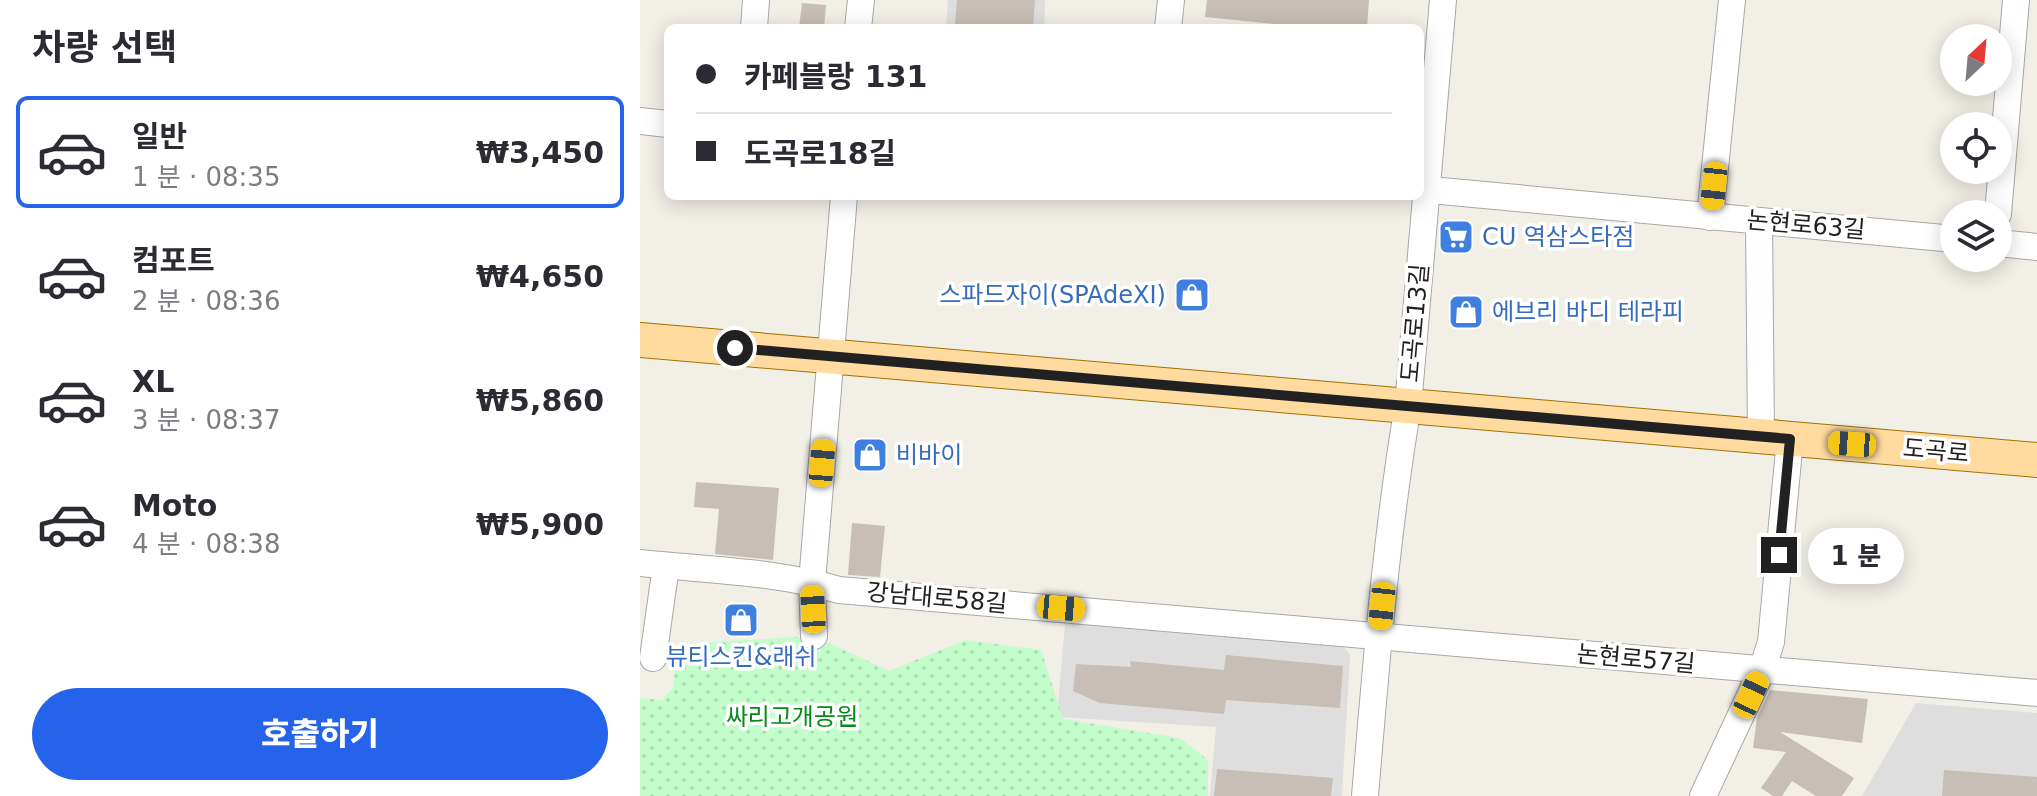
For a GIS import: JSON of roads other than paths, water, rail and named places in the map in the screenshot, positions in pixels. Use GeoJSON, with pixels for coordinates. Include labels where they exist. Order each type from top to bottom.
{"type":"FeatureCollection","features":[{"type":"Feature","properties":{"kind":"main road","name":"도곡로"},"geometry":{"type":"LineString","coordinates":[[640,340],[2037,460]]}},
{"type":"Feature","properties":{"kind":"street"},"geometry":{"type":"LineString","coordinates":[[754,24],[756,0]]}},
{"type":"Feature","properties":{"kind":"street"},"geometry":{"type":"LineString","coordinates":[[858,24],[861,0]]}},
{"type":"Feature","properties":{"kind":"street"},"geometry":{"type":"LineString","coordinates":[[1168,24],[1171,0]]}},
{"type":"Feature","properties":{"kind":"street","name":"도곡로13길"},"geometry":{"type":"LineString","coordinates":[[1424,180],[1443,0]]}},
{"type":"Feature","properties":{"kind":"street"},"geometry":{"type":"LineString","coordinates":[[1710,217],[1732,0]]}},
{"type":"Feature","properties":{"kind":"street"},"geometry":{"type":"LineString","coordinates":[[1999,200],[2016,0]]}},
{"type":"Feature","properties":{"kind":"street"},"geometry":{"type":"LineString","coordinates":[[640,121],[664,124]]}},
{"type":"Feature","properties":{"kind":"street","name":"논현로63길"},"geometry":{"type":"LineString","coordinates":[[1424,190],[1940,238]]}},
{"type":"Feature","properties":{"kind":"street"},"geometry":{"type":"LineString","coordinates":[[814,636],[812,582],[844,200]]}},
{"type":"Feature","properties":{"kind":"street","name":"도곡로13길"},"geometry":{"type":"LineString","coordinates":[[1365,796],[1379,635],[1408,406],[1422,200]]}},
{"type":"Feature","properties":{"kind":"street"},"geometry":{"type":"LineString","coordinates":[[1703,796],[1762,670],[1771,642],[1776,438],[1759,221]]}},
{"type":"Feature","properties":{"kind":"street"},"geometry":{"type":"LineString","coordinates":[[2012,244],[2037,247]]}},
{"type":"Feature","properties":{"kind":"street"},"geometry":{"type":"LineString","coordinates":[[653,565],[653,658]]}},
{"type":"Feature","properties":{"kind":"street","name":"강남대로58길"},"geometry":{"type":"LineString","coordinates":[[653,565],[767,574],[839,590],[1379,635]]}},
{"type":"Feature","properties":{"kind":"street","name":"논현로57길"},"geometry":{"type":"LineString","coordinates":[[1379,635],[2037,693]]}},
{"type":"Feature","properties":{"kind":"place","name":"CU 역삼스타점"},"geometry":{"type":"Point","coordinates":[1456,237]}},
{"type":"Feature","properties":{"kind":"place","name":"스파드자이(SPAdeXI)"},"geometry":{"type":"Point","coordinates":[1192,295]}},
{"type":"Feature","properties":{"kind":"place","name":"에브리 바디 테라피"},"geometry":{"type":"Point","coordinates":[1466,312]}},
{"type":"Feature","properties":{"kind":"place","name":"비바이"},"geometry":{"type":"Point","coordinates":[870,455]}},
{"type":"Feature","properties":{"kind":"place","name":"뷰티스킨&래쉬"},"geometry":{"type":"Point","coordinates":[741,620]}},
{"type":"Feature","properties":{"kind":"park label","name":"싸리고개공원"},"geometry":{"type":"Point","coordinates":[792,717]}}]}
